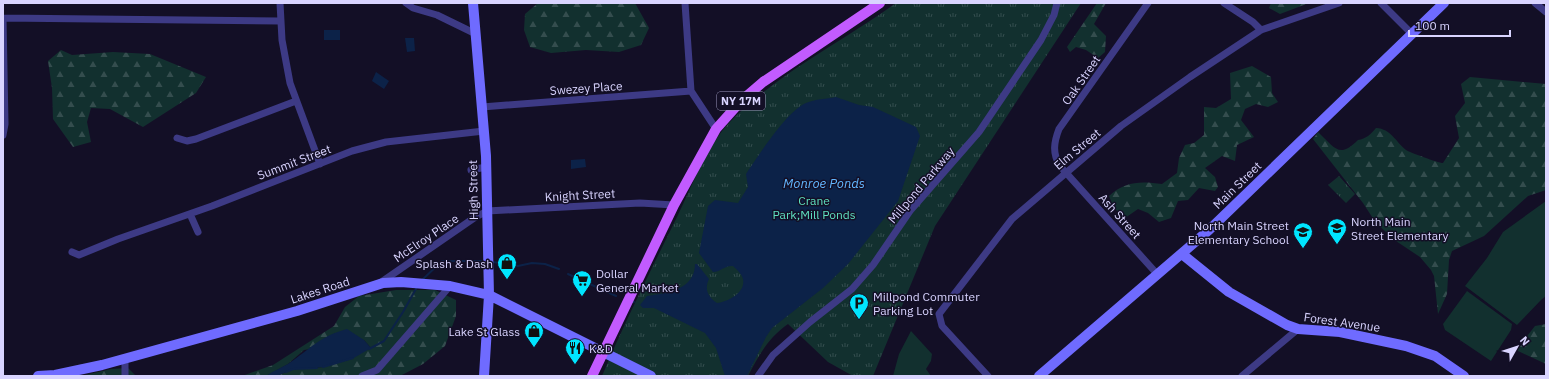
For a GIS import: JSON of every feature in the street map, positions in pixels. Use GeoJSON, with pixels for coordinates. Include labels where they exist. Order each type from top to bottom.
{"type":"FeatureCollection","features":[{"type":"Feature","properties":{"kind":"main road","name":"NY 17M"},"geometry":{"type":"LineString","coordinates":[[592,376],[674,205],[716,128],[742,100],[763,82],[880,3]]}},
{"type":"Feature","properties":{"kind":"street"},"geometry":{"type":"LineString","coordinates":[[280,3],[282,40],[290,83],[320,164]]}},
{"type":"Feature","properties":{"kind":"street"},"geometry":{"type":"LineString","coordinates":[[406,3],[414,8],[437,15],[476,34]]}},
{"type":"Feature","properties":{"kind":"street","name":"High Street"},"geometry":{"type":"LineString","coordinates":[[473,3],[486,167],[489,295],[484,376]]}},
{"type":"Feature","properties":{"kind":"street"},"geometry":{"type":"LineString","coordinates":[[685,3],[691,91],[716,128]]}},
{"type":"Feature","properties":{"kind":"street","name":"Millpond Parkway"},"geometry":{"type":"LineString","coordinates":[[758,376],[772,355],[810,322],[852,289],[873,265],[910,211],[979,132],[1041,40],[1054,15],[1057,3]]}},
{"type":"Feature","properties":{"kind":"street","name":"Oak Street"},"geometry":{"type":"LineString","coordinates":[[1066,173],[1055,158],[1054,142],[1059,129],[1148,3]]}},
{"type":"Feature","properties":{"kind":"street"},"geometry":{"type":"LineString","coordinates":[[1224,3],[1254,22],[1261,30]]}},
{"type":"Feature","properties":{"kind":"street","name":"Elm Street"},"geometry":{"type":"LineString","coordinates":[[988,376],[944,329],[939,318],[942,308],[1012,219],[1121,126],[1153,102],[1261,30],[1340,3]]}},
{"type":"Feature","properties":{"kind":"street"},"geometry":{"type":"LineString","coordinates":[[1381,3],[1412,34]]}},
{"type":"Feature","properties":{"kind":"street","name":"Main Street"},"geometry":{"type":"LineString","coordinates":[[1039,376],[1182,254],[1278,165],[1444,3]]}},
{"type":"Feature","properties":{"kind":"street"},"geometry":{"type":"LineString","coordinates":[[1535,3],[1546,12]]}},
{"type":"Feature","properties":{"kind":"street"},"geometry":{"type":"LineString","coordinates":[[3,135],[5,124],[3,18],[280,21]]}},
{"type":"Feature","properties":{"kind":"street","name":"Swezey Place"},"geometry":{"type":"LineString","coordinates":[[482,106],[691,91]]}},
{"type":"Feature","properties":{"kind":"street"},"geometry":{"type":"LineString","coordinates":[[177,138],[187,141],[196,139],[296,101]]}},
{"type":"Feature","properties":{"kind":"street","name":"Summit Street"},"geometry":{"type":"LineString","coordinates":[[72,252],[78,255],[118,239],[190,214],[352,151],[386,142],[484,131]]}},
{"type":"Feature","properties":{"kind":"street"},"geometry":{"type":"LineString","coordinates":[[471,170],[486,167]]}},
{"type":"Feature","properties":{"kind":"street","name":"Ash Street"},"geometry":{"type":"LineString","coordinates":[[1066,173],[1158,275]]}},
{"type":"Feature","properties":{"kind":"street","name":"Knight Street"},"geometry":{"type":"LineString","coordinates":[[487,212],[640,203],[674,205]]}},
{"type":"Feature","properties":{"kind":"street","name":"McElroy Place"},"geometry":{"type":"LineString","coordinates":[[378,284],[474,218],[487,212]]}},
{"type":"Feature","properties":{"kind":"street"},"geometry":{"type":"LineString","coordinates":[[190,214],[198,232]]}},
{"type":"Feature","properties":{"kind":"street","name":"Forest Avenue"},"geometry":{"type":"LineString","coordinates":[[1182,254],[1230,292],[1266,315],[1298,329],[1340,332],[1406,346],[1435,356],[1464,376]]}},
{"type":"Feature","properties":{"kind":"street","name":"Lakes Road"},"geometry":{"type":"LineString","coordinates":[[38,376],[58,374],[124,359],[297,311],[378,284],[401,282],[450,286],[489,295],[651,376]]}},
{"type":"Feature","properties":{"kind":"street"},"geometry":{"type":"LineString","coordinates":[[362,376],[377,370],[450,286]]}},
{"type":"Feature","properties":{"kind":"street"},"geometry":{"type":"LineString","coordinates":[[1242,376],[1298,329]]}},
{"type":"Feature","properties":{"kind":"street"},"geometry":{"type":"LineString","coordinates":[[124,359],[125,376]]}},
{"type":"Feature","properties":{"kind":"green space"},"geometry":{"type":"Polygon","coordinates":[[[538,3],[635,3],[649,28],[641,45],[619,52],[586,50],[551,53],[530,47],[524,30],[525,14],[538,3]]]}},
{"type":"Feature","properties":{"kind":"green space","name":"Crane Park;Mill Ponds"},"geometry":{"type":"Polygon","coordinates":[[[896,3],[1081,3],[935,226],[873,376],[853,376],[828,362],[788,324],[769,341],[748,376],[602,376],[629,315],[694,179],[721,132],[748,105],[788,74],[896,3]]]}},
{"type":"Feature","properties":{"kind":"green space"},"geometry":{"type":"Polygon","coordinates":[[[1097,3],[1106,3],[1094,24],[1106,36],[1105,52],[1098,58],[1086,50],[1076,47],[1070,52],[1067,47],[1097,3]]]}},
{"type":"Feature","properties":{"kind":"green space"},"geometry":{"type":"Polygon","coordinates":[[[1271,3],[1309,3],[1280,14],[1269,8],[1271,3]]]}},
{"type":"Feature","properties":{"kind":"green space"},"geometry":{"type":"Polygon","coordinates":[[[61,50],[72,55],[113,52],[150,54],[206,77],[196,93],[143,127],[110,109],[91,108],[87,122],[91,142],[73,147],[53,119],[52,88],[48,61],[61,50]]]}},
{"type":"Feature","properties":{"kind":"green space"},"geometry":{"type":"Polygon","coordinates":[[[1252,66],[1271,77],[1272,93],[1278,102],[1268,107],[1256,104],[1245,109],[1241,120],[1254,137],[1237,145],[1235,161],[1222,156],[1205,168],[1215,177],[1218,187],[1215,191],[1199,188],[1188,200],[1178,201],[1171,218],[1159,222],[1148,213],[1138,209],[1125,218],[1114,208],[1109,196],[1121,187],[1134,183],[1147,182],[1162,184],[1177,173],[1179,158],[1185,145],[1194,143],[1204,135],[1204,107],[1216,108],[1231,99],[1230,73],[1252,66]]]}},
{"type":"Feature","properties":{"kind":"green space"},"geometry":{"type":"Polygon","coordinates":[[[1470,77],[1546,84],[1546,190],[1528,196],[1484,236],[1452,251],[1449,260],[1447,294],[1438,314],[1434,276],[1431,270],[1420,257],[1396,241],[1376,223],[1363,203],[1313,139],[1318,132],[1333,147],[1341,150],[1352,146],[1376,128],[1389,133],[1406,150],[1443,163],[1459,138],[1455,116],[1465,103],[1461,84],[1470,77]]]}},
{"type":"Feature","properties":{"kind":"green space"},"geometry":{"type":"Polygon","coordinates":[[[1339,176],[1355,194],[1346,203],[1328,185],[1339,176]]]}},
{"type":"Feature","properties":{"kind":"green space"},"geometry":{"type":"Polygon","coordinates":[[[1546,201],[1546,296],[1517,325],[1465,286],[1487,258],[1503,232],[1546,201]]]}},
{"type":"Feature","properties":{"kind":"green space"},"geometry":{"type":"Polygon","coordinates":[[[396,290],[435,290],[456,300],[456,316],[445,346],[423,364],[400,376],[277,376],[293,369],[324,367],[371,348],[364,340],[304,350],[288,364],[266,376],[242,376],[273,365],[334,326],[345,307],[359,296],[396,290]]]}},
{"type":"Feature","properties":{"kind":"green space"},"geometry":{"type":"Polygon","coordinates":[[[1467,291],[1512,324],[1511,330],[1491,361],[1445,330],[1443,324],[1467,291]]]}},
{"type":"Feature","properties":{"kind":"green space"},"geometry":{"type":"Polygon","coordinates":[[[1546,324],[1546,364],[1518,351],[1517,349],[1535,326],[1546,324]]]}},
{"type":"Feature","properties":{"kind":"green space"},"geometry":{"type":"Polygon","coordinates":[[[911,331],[932,354],[931,361],[926,369],[931,376],[893,376],[899,354],[911,331]]]}},
{"type":"Feature","properties":{"kind":"green space"},"geometry":{"type":"Polygon","coordinates":[[[128,368],[136,376],[81,376],[111,369],[128,368]]]}},
{"type":"Feature","properties":{"kind":"water"},"geometry":{"type":"Polygon","coordinates":[[[324,30],[340,30],[340,40],[324,40],[324,30]]]}},
{"type":"Feature","properties":{"kind":"water"},"geometry":{"type":"Polygon","coordinates":[[[405,38],[414,38],[415,51],[407,52],[405,38]]]}},
{"type":"Feature","properties":{"kind":"water"},"geometry":{"type":"Polygon","coordinates":[[[376,72],[389,81],[384,89],[372,81],[376,72]]]}},
{"type":"Feature","properties":{"kind":"water","name":"Monroe Ponds"},"geometry":{"type":"Polygon","coordinates":[[[836,97],[859,105],[873,107],[916,127],[920,136],[898,201],[848,264],[823,288],[772,328],[747,376],[725,376],[716,348],[705,333],[654,308],[643,308],[640,305],[647,296],[678,289],[685,285],[694,273],[695,264],[697,264],[709,279],[707,289],[709,295],[717,303],[730,299],[742,289],[743,279],[733,266],[725,267],[713,272],[699,253],[708,206],[715,200],[738,203],[748,187],[746,174],[773,135],[790,115],[806,103],[836,97]]]}},
{"type":"Feature","properties":{"kind":"water"},"geometry":{"type":"Polygon","coordinates":[[[585,159],[586,167],[571,169],[571,160],[585,159]]]}},
{"type":"Feature","properties":{"kind":"water"},"geometry":{"type":"Polygon","coordinates":[[[347,329],[364,340],[371,348],[352,359],[324,367],[293,369],[277,376],[266,376],[288,364],[322,339],[347,329]]]}},
{"type":"Feature","properties":{"kind":"waterway"},"geometry":{"type":"LineString","coordinates":[[421,281],[442,261],[481,261]]}},
{"type":"Feature","properties":{"kind":"waterway"},"geometry":{"type":"LineString","coordinates":[[493,262],[518,266],[532,263],[545,264],[559,269]]}},
{"type":"Feature","properties":{"kind":"waterway"},"geometry":{"type":"LineString","coordinates":[[568,274],[616,296]]}},
{"type":"Feature","properties":{"kind":"waterway"},"geometry":{"type":"LineString","coordinates":[[369,349],[384,341],[417,287]]}},
{"type":"Feature","properties":{"kind":"waterway"},"geometry":{"type":"LineString","coordinates":[[323,367],[353,358]]}},
{"type":"Feature","properties":{"kind":"waterway"},"geometry":{"type":"LineString","coordinates":[[286,372],[293,369],[317,368]]}},
{"type":"Feature","properties":{"kind":"place","name":"North Main Street Elementary"},"geometry":{"type":"Point","coordinates":[1337,245]}},
{"type":"Feature","properties":{"kind":"place","name":"North Main Street Elementary School"},"geometry":{"type":"Point","coordinates":[1303,249]}},
{"type":"Feature","properties":{"kind":"place","name":"Splash & Dash"},"geometry":{"type":"Point","coordinates":[507,280]}},
{"type":"Feature","properties":{"kind":"place","name":"Dollar General Market"},"geometry":{"type":"Point","coordinates":[582,297]}},
{"type":"Feature","properties":{"kind":"place","name":"Millpond Commuter Parking Lot"},"geometry":{"type":"Point","coordinates":[859,320]}},
{"type":"Feature","properties":{"kind":"place","name":"Lake St Glass"},"geometry":{"type":"Point","coordinates":[534,348]}},
{"type":"Feature","properties":{"kind":"place","name":"K&D"},"geometry":{"type":"Point","coordinates":[575,365]}}]}
